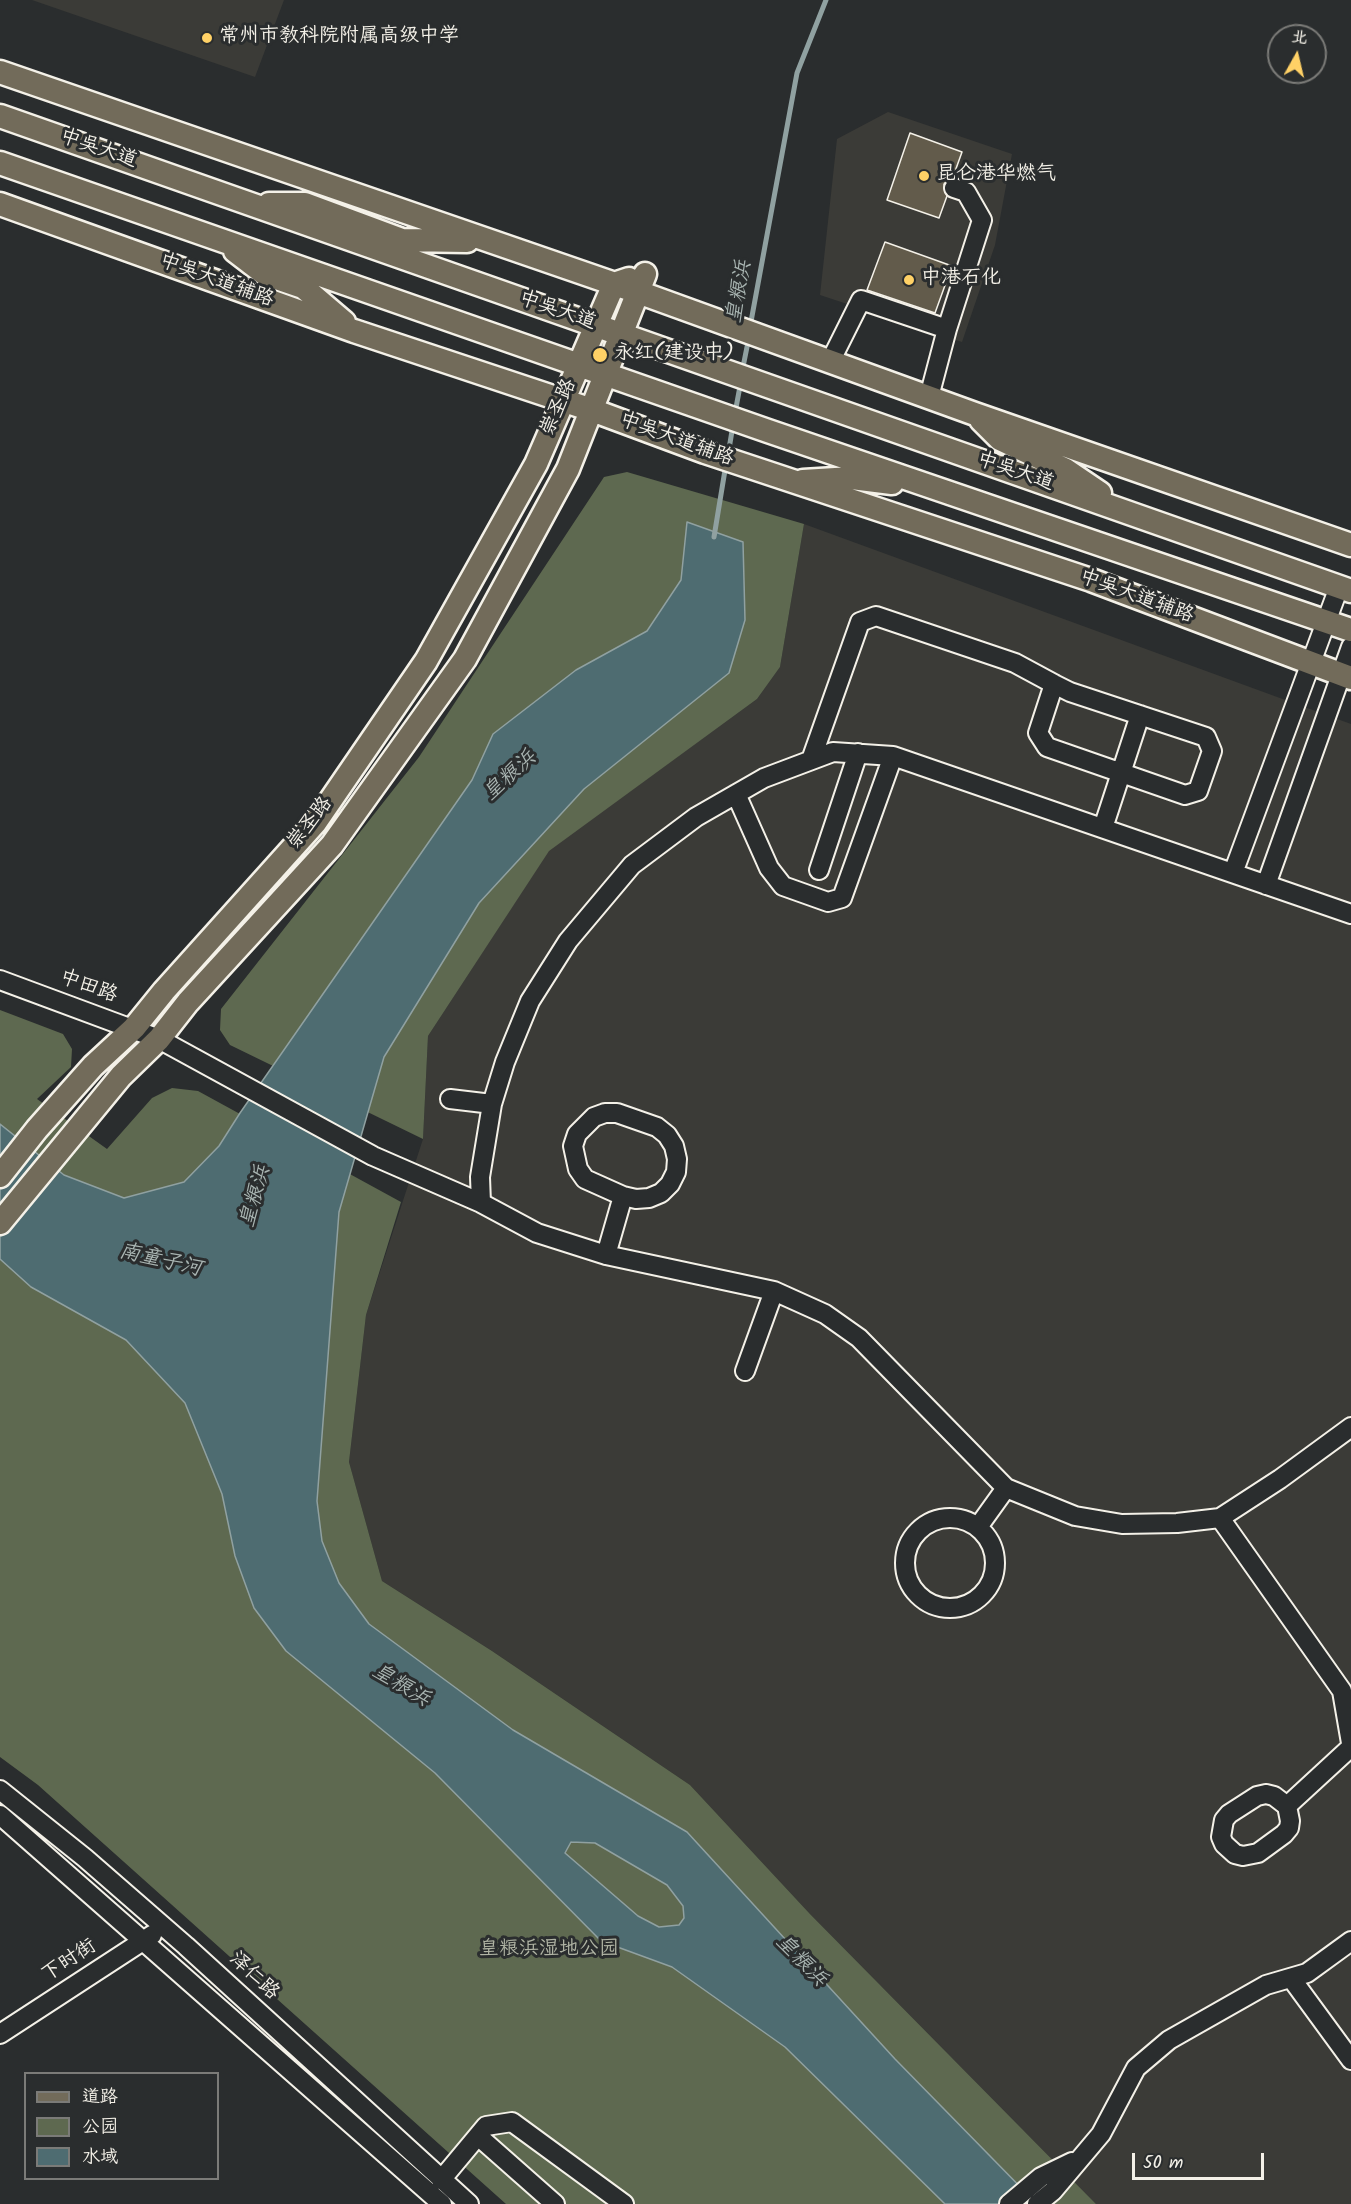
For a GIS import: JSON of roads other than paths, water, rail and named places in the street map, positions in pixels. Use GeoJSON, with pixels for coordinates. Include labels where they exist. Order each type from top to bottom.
{"type":"FeatureCollection","features":[{"type":"Feature","properties":{"kind":"main road"},"geometry":{"type":"LineString","coordinates":[[0,72],[638,292],[975,414],[1351,545]]}},
{"type":"Feature","properties":{"kind":"main road"},"geometry":{"type":"LineString","coordinates":[[0,109],[30,126]]}},
{"type":"Feature","properties":{"kind":"main road","name":"中吴大道"},"geometry":{"type":"LineString","coordinates":[[0,116],[1347,589]]}},
{"type":"Feature","properties":{"kind":"main road","name":"中吴大道"},"geometry":{"type":"LineString","coordinates":[[0,163],[931,488],[1351,630]]}},
{"type":"Feature","properties":{"kind":"main road","name":"中吴大道辅路"},"geometry":{"type":"LineString","coordinates":[[0,204],[354,331],[564,400],[792,482],[1091,580],[1346,676]]}},
{"type":"Feature","properties":{"kind":"main road"},"geometry":{"type":"LineString","coordinates":[[251,204],[305,204],[402,240],[489,241]]}},
{"type":"Feature","properties":{"kind":"main road"},"geometry":{"type":"LineString","coordinates":[[220,239],[265,274],[303,287],[354,331]]}},
{"type":"Feature","properties":{"kind":"main road","name":"崇圣路"},"geometry":{"type":"LineString","coordinates":[[0,1176],[37,1128],[93,1066],[134,1028],[164,991],[315,823],[426,661],[536,464],[614,284]]}},
{"type":"Feature","properties":{"kind":"main road","name":"崇圣路"},"geometry":{"type":"LineString","coordinates":[[0,1223],[65,1141],[121,1076],[159,1038],[188,1002],[332,845],[465,659],[568,469],[638,292]]}},
{"type":"Feature","properties":{"kind":"main road"},"geometry":{"type":"LineString","coordinates":[[975,414],[1000,440],[1066,470],[1126,511]]}},
{"type":"Feature","properties":{"kind":"main road"},"geometry":{"type":"LineString","coordinates":[[792,482],[852,478],[931,488]]}},
{"type":"Feature","properties":{"kind":"street"},"geometry":{"type":"LineString","coordinates":[[929,397],[947,329],[982,220],[966,192],[954,188]]}},
{"type":"Feature","properties":{"kind":"street"},"geometry":{"type":"LineString","coordinates":[[830,362],[861,300],[947,329]]}},
{"type":"Feature","properties":{"kind":"street"},"geometry":{"type":"LineString","coordinates":[[1233,873],[1326,622],[1347,589]]}},
{"type":"Feature","properties":{"kind":"street"},"geometry":{"type":"LineString","coordinates":[[811,760],[860,621],[876,616],[1016,663],[1070,692],[1206,737],[1212,751],[1198,791],[1185,795],[1047,747],[1038,733],[1054,684]]}},
{"type":"Feature","properties":{"kind":"street"},"geometry":{"type":"LineString","coordinates":[[1266,885],[1346,676],[1351,647]]}},
{"type":"Feature","properties":{"kind":"street"},"geometry":{"type":"LineString","coordinates":[[1103,828],[1140,715]]}},
{"type":"Feature","properties":{"kind":"street"},"geometry":{"type":"LineString","coordinates":[[481,1203],[480,1177],[492,1104],[505,1062],[530,1001],[568,941],[632,865],[696,817],[764,778],[833,752],[893,756],[1266,885],[1350,909]]}},
{"type":"Feature","properties":{"kind":"street"},"geometry":{"type":"LineString","coordinates":[[819,870],[858,753]]}},
{"type":"Feature","properties":{"kind":"street"},"geometry":{"type":"LineString","coordinates":[[736,794],[769,868],[783,886],[828,902],[842,898],[893,756]]}},
{"type":"Feature","properties":{"kind":"street","name":"中田路"},"geometry":{"type":"LineString","coordinates":[[0,980],[159,1038],[373,1156],[481,1203],[537,1233],[606,1255],[774,1291],[825,1314],[859,1338],[1006,1488]]}},
{"type":"Feature","properties":{"kind":"street"},"geometry":{"type":"LineString","coordinates":[[450,1099],[492,1104]]}},
{"type":"Feature","properties":{"kind":"street"},"geometry":{"type":"LineString","coordinates":[[605,1113],[617,1113],[657,1127],[667,1135],[674,1146],[677,1159],[673,1178],[661,1193],[649,1198],[636,1199],[623,1196],[585,1179],[574,1158],[577,1134],[594,1117],[605,1113]]}},
{"type":"Feature","properties":{"kind":"street"},"geometry":{"type":"LineString","coordinates":[[606,1255],[623,1196]]}},
{"type":"Feature","properties":{"kind":"street"},"geometry":{"type":"LineString","coordinates":[[746,1371],[774,1291]]}},
{"type":"Feature","properties":{"kind":"street"},"geometry":{"type":"LineString","coordinates":[[978,1527],[1006,1488],[1075,1516],[1122,1524],[1177,1523],[1220,1518],[1280,1479],[1351,1426]]}},
{"type":"Feature","properties":{"kind":"street"},"geometry":{"type":"LineString","coordinates":[[950,1518],[965,1520],[978,1527],[991,1545],[996,1566],[992,1581],[984,1593],[973,1602],[959,1607],[944,1608],[930,1604],[918,1595],[909,1583],[905,1568],[909,1546],[921,1527],[935,1520],[950,1518]]}},
{"type":"Feature","properties":{"kind":"street"},"geometry":{"type":"LineString","coordinates":[[1220,1518],[1342,1691],[1351,1745],[1287,1806]]}},
{"type":"Feature","properties":{"kind":"street","name":"泽仁路"},"geometry":{"type":"LineString","coordinates":[[0,1790],[85,1858],[164,1927],[469,2204]]}},
{"type":"Feature","properties":{"kind":"street"},"geometry":{"type":"LineString","coordinates":[[0,1815],[442,2204]]}},
{"type":"Feature","properties":{"kind":"street","name":"下时街"},"geometry":{"type":"LineString","coordinates":[[0,2034],[164,1927]]}},
{"type":"Feature","properties":{"kind":"street"},"geometry":{"type":"LineString","coordinates":[[1009,2204],[1047,2184],[1075,2161],[1101,2134],[1136,2068],[1169,2040],[1266,1985],[1307,1973],[1351,1941]]}},
{"type":"Feature","properties":{"kind":"street"},"geometry":{"type":"LineString","coordinates":[[1291,1978],[1351,2060]]}},
{"type":"Feature","properties":{"kind":"street"},"geometry":{"type":"LineString","coordinates":[[441,2180],[486,2126],[512,2121],[624,2204]]}},
{"type":"Feature","properties":{"kind":"street"},"geometry":{"type":"LineString","coordinates":[[478,2136],[555,2204]]}},
{"type":"Feature","properties":{"kind":"street"},"geometry":{"type":"LineString","coordinates":[[1037,2204],[1047,2184]]}},
{"type":"Feature","properties":{"kind":"water","name":"南童子河"},"geometry":{"type":"Polygon","coordinates":[[[687,522],[743,542],[745,620],[729,673],[584,789],[479,903],[384,1057],[339,1212],[317,1501],[322,1541],[339,1583],[369,1624],[513,1730],[687,1832],[895,2059],[1037,2204],[945,2204],[785,2047],[672,1967],[601,1941],[435,1773],[286,1651],[254,1608],[235,1556],[222,1494],[185,1403],[126,1340],[31,1287],[0,1259],[0,1124],[64,1175],[124,1198],[184,1182],[219,1146],[472,780],[493,734],[576,670],[647,631],[681,580],[687,522]],[[571,1842],[565,1853],[638,1916],[659,1927],[679,1925],[684,1918],[683,1906],[667,1885],[595,1843],[571,1842]]]}},
{"type":"Feature","properties":{"kind":"waterway","name":"皇粮浜"},"geometry":{"type":"LineString","coordinates":[[750,327],[797,73],[826,0]]}},
{"type":"Feature","properties":{"kind":"waterway","name":"皇粮浜"},"geometry":{"type":"LineString","coordinates":[[742,372],[749,337]]}},
{"type":"Feature","properties":{"kind":"waterway","name":"皇粮浜"},"geometry":{"type":"LineString","coordinates":[[735,413],[741,381]]}},
{"type":"Feature","properties":{"kind":"waterway","name":"皇粮浜"},"geometry":{"type":"LineString","coordinates":[[728,455],[733,425]]}},
{"type":"Feature","properties":{"kind":"waterway","name":"皇粮浜"},"geometry":{"type":"LineString","coordinates":[[714,537],[726,464]]}},
{"type":"Feature","properties":{"kind":"place","name":"常州市教科院附属高级中学"},"geometry":{"type":"Point","coordinates":[207,38]}},
{"type":"Feature","properties":{"kind":"place","name":"昆仑港华燃气"},"geometry":{"type":"Point","coordinates":[924,176]}},
{"type":"Feature","properties":{"kind":"place","name":"中港石化"},"geometry":{"type":"Point","coordinates":[909,280]}},
{"type":"Feature","properties":{"kind":"place","name":"永红(建设中)"},"geometry":{"type":"Point","coordinates":[600,355]}},
{"type":"Feature","properties":{"kind":"park label","name":"皇粮浜湿地公园"},"geometry":{"type":"Point","coordinates":[549,1951]}}]}
